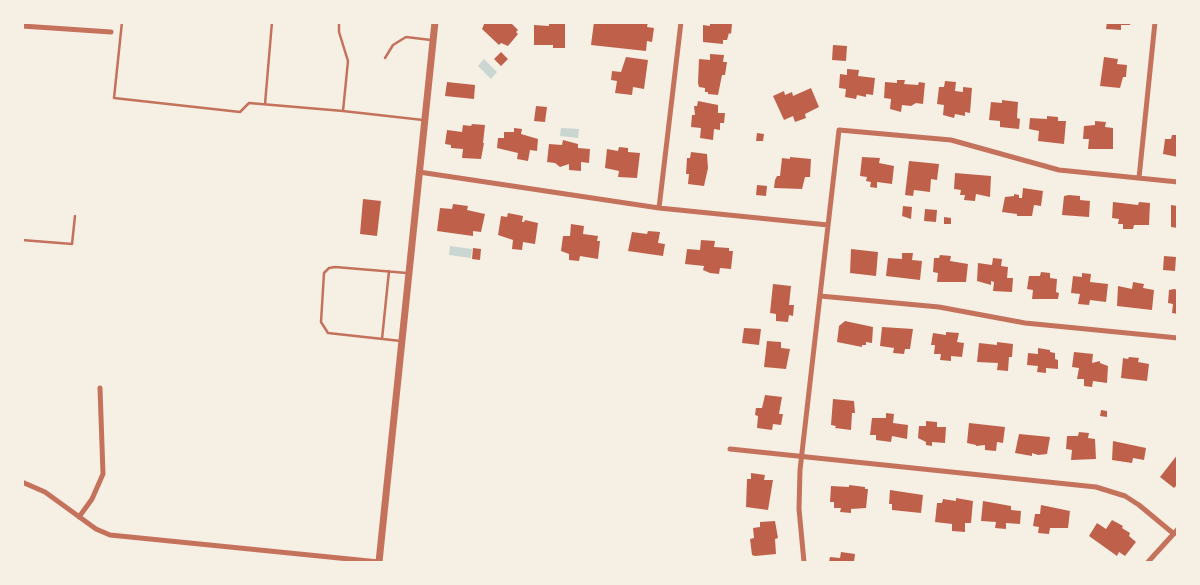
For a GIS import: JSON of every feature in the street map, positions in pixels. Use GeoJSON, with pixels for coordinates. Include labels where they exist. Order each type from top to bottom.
{"type":"FeatureCollection","features":[{"type":"Feature","properties":{"kind":"street"},"geometry":{"type":"LineString","coordinates":[[22,482],[45,492],[96,529],[125,538],[379,562],[435,22]]}},
{"type":"Feature","properties":{"kind":"street"},"geometry":{"type":"LineString","coordinates":[[659,208],[681,22]]}},
{"type":"Feature","properties":{"kind":"street"},"geometry":{"type":"LineString","coordinates":[[1139,178],[1155,22]]}},
{"type":"Feature","properties":{"kind":"street"},"geometry":{"type":"LineString","coordinates":[[22,26],[111,32]]}},
{"type":"Feature","properties":{"kind":"street"},"geometry":{"type":"LineString","coordinates":[[804,562],[799,509],[801,456],[839,130],[951,140],[1052,169],[1178,182]]}},
{"type":"Feature","properties":{"kind":"street"},"geometry":{"type":"LineString","coordinates":[[419,172],[659,208],[828,225]]}},
{"type":"Feature","properties":{"kind":"street"},"geometry":{"type":"LineString","coordinates":[[820,296],[939,307],[1025,323],[1178,338]]}},
{"type":"Feature","properties":{"kind":"street"},"geometry":{"type":"LineString","coordinates":[[78,516],[92,499],[103,474],[100,388]]}},
{"type":"Feature","properties":{"kind":"street"},"geometry":{"type":"LineString","coordinates":[[730,449],[1096,487],[1125,496],[1176,532],[1148,562]]}},
{"type":"Feature","properties":{"kind":"lane"},"geometry":{"type":"LineString","coordinates":[[122,22],[114,98],[240,112],[249,103],[425,120]]}},
{"type":"Feature","properties":{"kind":"lane"},"geometry":{"type":"LineString","coordinates":[[265,104],[272,22]]}},
{"type":"Feature","properties":{"kind":"lane"},"geometry":{"type":"LineString","coordinates":[[338,22],[339,32],[348,61],[343,111]]}},
{"type":"Feature","properties":{"kind":"lane"},"geometry":{"type":"LineString","coordinates":[[385,58],[393,45],[406,37],[433,40]]}},
{"type":"Feature","properties":{"kind":"lane"},"geometry":{"type":"LineString","coordinates":[[22,240],[72,244],[75,216]]}},
{"type":"Feature","properties":{"kind":"lane"},"geometry":{"type":"LineString","coordinates":[[402,342],[328,334],[321,322],[324,273],[329,268],[335,267],[409,273]]}},
{"type":"Feature","properties":{"kind":"lane"},"geometry":{"type":"LineString","coordinates":[[382,340],[389,271]]}},
{"type":"Feature","properties":{"kind":"shaded area"},"geometry":{"type":"Polygon","coordinates":[[[484,59],[497,72],[491,79],[478,66],[484,59]]]}},
{"type":"Feature","properties":{"kind":"shaded area"},"geometry":{"type":"Polygon","coordinates":[[[561,128],[579,129],[578,138],[560,136],[561,128]]]}},
{"type":"Feature","properties":{"kind":"shaded area"},"geometry":{"type":"Polygon","coordinates":[[[450,246],[472,249],[471,258],[449,255],[450,246]]]}},
{"type":"Feature","properties":{"kind":"building"},"geometry":{"type":"Polygon","coordinates":[[[485,22],[510,22],[518,30],[516,32],[518,34],[508,46],[501,43],[499,45],[482,29],[485,22]]]}},
{"type":"Feature","properties":{"kind":"building"},"geometry":{"type":"Polygon","coordinates":[[[549,22],[565,23],[565,48],[553,48],[553,45],[534,45],[534,25],[549,26],[549,22]]]}},
{"type":"Feature","properties":{"kind":"building"},"geometry":{"type":"Polygon","coordinates":[[[594,22],[648,22],[647,27],[654,28],[652,42],[647,41],[646,51],[591,45],[594,22]]]}},
{"type":"Feature","properties":{"kind":"building"},"geometry":{"type":"Polygon","coordinates":[[[710,22],[732,24],[731,34],[729,33],[727,40],[723,40],[723,44],[703,42],[703,25],[710,26],[710,22]]]}},
{"type":"Feature","properties":{"kind":"building"},"geometry":{"type":"Polygon","coordinates":[[[1107,22],[1130,22],[1130,25],[1121,25],[1121,30],[1106,29],[1107,22]]]}},
{"type":"Feature","properties":{"kind":"building"},"geometry":{"type":"Polygon","coordinates":[[[833,45],[847,46],[846,61],[832,60],[833,45]]]}},
{"type":"Feature","properties":{"kind":"building"},"geometry":{"type":"Polygon","coordinates":[[[501,52],[508,59],[501,66],[494,59],[501,52]]]}},
{"type":"Feature","properties":{"kind":"building"},"geometry":{"type":"Polygon","coordinates":[[[710,54],[724,55],[723,62],[727,62],[718,95],[708,94],[708,92],[705,92],[705,88],[699,87],[698,83],[699,59],[710,60],[710,54]]]}},
{"type":"Feature","properties":{"kind":"building"},"geometry":{"type":"Polygon","coordinates":[[[626,57],[648,60],[644,89],[633,87],[632,95],[615,93],[617,81],[611,80],[612,71],[621,72],[626,57]]]}},
{"type":"Feature","properties":{"kind":"building"},"geometry":{"type":"Polygon","coordinates":[[[1104,57],[1118,59],[1117,64],[1127,65],[1126,77],[1123,77],[1120,88],[1100,86],[1104,57]]]}},
{"type":"Feature","properties":{"kind":"building"},"geometry":{"type":"Polygon","coordinates":[[[847,69],[859,70],[858,76],[875,78],[873,95],[866,94],[866,97],[857,95],[856,99],[845,97],[846,89],[839,88],[840,74],[847,75],[847,69]]]}},
{"type":"Feature","properties":{"kind":"building"},"geometry":{"type":"Polygon","coordinates":[[[897,80],[905,80],[904,84],[918,85],[919,82],[925,83],[923,104],[902,105],[901,112],[890,109],[891,99],[884,98],[885,82],[897,83],[897,80]]]}},
{"type":"Feature","properties":{"kind":"building"},"geometry":{"type":"Polygon","coordinates":[[[945,81],[956,82],[955,91],[963,92],[963,87],[972,88],[970,113],[965,112],[965,116],[955,114],[954,118],[943,115],[944,105],[937,104],[939,87],[944,87],[945,81]]]}},
{"type":"Feature","properties":{"kind":"building"},"geometry":{"type":"Polygon","coordinates":[[[447,82],[475,85],[474,99],[445,96],[447,82]]]}},
{"type":"Feature","properties":{"kind":"building"},"geometry":{"type":"Polygon","coordinates":[[[811,88],[819,107],[805,114],[806,118],[795,122],[793,116],[784,120],[773,96],[784,91],[785,95],[792,92],[793,96],[811,88]]]}},
{"type":"Feature","properties":{"kind":"building"},"geometry":{"type":"Polygon","coordinates":[[[1002,100],[1018,102],[1017,118],[1020,119],[1019,129],[1000,127],[1000,121],[989,120],[991,102],[1002,103],[1002,100]]]}},
{"type":"Feature","properties":{"kind":"building"},"geometry":{"type":"Polygon","coordinates":[[[698,101],[718,105],[718,113],[725,113],[724,123],[720,123],[720,130],[714,129],[713,140],[700,138],[701,128],[691,127],[692,115],[695,115],[694,106],[697,106],[698,101]]]}},
{"type":"Feature","properties":{"kind":"building"},"geometry":{"type":"Polygon","coordinates":[[[536,106],[547,107],[545,122],[534,121],[536,106]]]}},
{"type":"Feature","properties":{"kind":"building"},"geometry":{"type":"Polygon","coordinates":[[[1047,116],[1058,117],[1058,121],[1066,121],[1064,144],[1038,141],[1039,131],[1029,129],[1030,118],[1047,119],[1047,116]]]}},
{"type":"Feature","properties":{"kind":"building"},"geometry":{"type":"Polygon","coordinates":[[[1095,121],[1106,122],[1105,127],[1113,128],[1113,149],[1088,149],[1089,139],[1083,139],[1084,126],[1095,125],[1095,121]]]}},
{"type":"Feature","properties":{"kind":"building"},"geometry":{"type":"Polygon","coordinates":[[[472,124],[485,125],[481,159],[462,158],[463,149],[451,148],[451,145],[445,144],[447,130],[462,132],[463,125],[471,126],[472,124]]]}},
{"type":"Feature","properties":{"kind":"building"},"geometry":{"type":"Polygon","coordinates":[[[514,128],[522,129],[521,134],[538,139],[537,151],[530,150],[528,161],[517,159],[518,153],[497,148],[498,138],[504,138],[504,132],[514,132],[514,128]]]}},
{"type":"Feature","properties":{"kind":"building"},"geometry":{"type":"Polygon","coordinates":[[[757,133],[764,134],[763,141],[756,141],[757,133]]]}},
{"type":"Feature","properties":{"kind":"building"},"geometry":{"type":"Polygon","coordinates":[[[1172,135],[1178,135],[1178,157],[1163,154],[1165,139],[1171,139],[1172,135]]]}},
{"type":"Feature","properties":{"kind":"building"},"geometry":{"type":"Polygon","coordinates":[[[563,140],[578,144],[578,148],[590,149],[589,163],[581,162],[581,171],[569,170],[569,164],[560,167],[555,163],[547,162],[549,144],[562,145],[563,140]]]}},
{"type":"Feature","properties":{"kind":"building"},"geometry":{"type":"Polygon","coordinates":[[[619,147],[628,148],[628,152],[640,153],[637,178],[618,177],[619,171],[605,168],[607,149],[618,151],[619,147]]]}},
{"type":"Feature","properties":{"kind":"building"},"geometry":{"type":"Polygon","coordinates":[[[691,152],[707,154],[708,168],[704,186],[688,184],[689,174],[686,174],[687,158],[690,158],[691,152]]]}},
{"type":"Feature","properties":{"kind":"building"},"geometry":{"type":"Polygon","coordinates":[[[790,157],[811,159],[810,177],[805,177],[802,189],[774,188],[777,176],[780,176],[782,158],[790,159],[790,157]]]}},
{"type":"Feature","properties":{"kind":"building"},"geometry":{"type":"Polygon","coordinates":[[[862,157],[880,158],[879,163],[894,166],[892,184],[877,182],[877,188],[870,187],[871,182],[866,181],[867,177],[860,176],[862,157]]]}},
{"type":"Feature","properties":{"kind":"building"},"geometry":{"type":"Polygon","coordinates":[[[909,161],[939,164],[937,180],[931,179],[930,192],[914,190],[913,196],[905,195],[909,161]]]}},
{"type":"Feature","properties":{"kind":"building"},"geometry":{"type":"Polygon","coordinates":[[[955,173],[991,176],[990,197],[976,194],[975,201],[964,200],[965,195],[960,195],[961,190],[954,189],[955,173]]]}},
{"type":"Feature","properties":{"kind":"building"},"geometry":{"type":"Polygon","coordinates":[[[757,185],[767,186],[766,196],[756,195],[757,185]]]}},
{"type":"Feature","properties":{"kind":"building"},"geometry":{"type":"Polygon","coordinates":[[[1023,188],[1043,191],[1041,206],[1034,205],[1032,216],[1017,216],[1017,214],[1002,212],[1005,197],[1014,196],[1014,194],[1022,198],[1023,188]]]}},
{"type":"Feature","properties":{"kind":"building"},"geometry":{"type":"Polygon","coordinates":[[[1064,196],[1080,196],[1080,200],[1090,201],[1089,217],[1062,215],[1064,196]]]}},
{"type":"Feature","properties":{"kind":"building"},"geometry":{"type":"Polygon","coordinates":[[[363,199],[381,201],[377,236],[360,234],[363,199]]]}},
{"type":"Feature","properties":{"kind":"building"},"geometry":{"type":"Polygon","coordinates":[[[1113,202],[1138,205],[1139,202],[1150,203],[1149,225],[1134,225],[1133,229],[1123,229],[1123,224],[1118,224],[1119,219],[1112,218],[1113,202]]]}},
{"type":"Feature","properties":{"kind":"building"},"geometry":{"type":"Polygon","coordinates":[[[453,204],[468,206],[467,210],[485,214],[481,232],[473,231],[473,236],[437,231],[440,208],[452,209],[453,204]]]}},
{"type":"Feature","properties":{"kind":"building"},"geometry":{"type":"Polygon","coordinates":[[[1171,205],[1178,206],[1178,228],[1171,227],[1171,205]]]}},
{"type":"Feature","properties":{"kind":"building"},"geometry":{"type":"Polygon","coordinates":[[[903,206],[912,207],[911,219],[902,216],[903,206]]]}},
{"type":"Feature","properties":{"kind":"building"},"geometry":{"type":"Polygon","coordinates":[[[925,209],[937,210],[936,222],[924,221],[925,209]]]}},
{"type":"Feature","properties":{"kind":"building"},"geometry":{"type":"Polygon","coordinates":[[[508,213],[523,216],[522,222],[525,220],[538,223],[535,244],[523,242],[522,250],[512,249],[513,240],[498,235],[501,216],[507,217],[508,213]]]}},
{"type":"Feature","properties":{"kind":"building"},"geometry":{"type":"Polygon","coordinates":[[[944,217],[951,218],[951,224],[944,224],[944,217]]]}},
{"type":"Feature","properties":{"kind":"building"},"geometry":{"type":"Polygon","coordinates":[[[571,224],[584,226],[583,234],[598,236],[597,241],[600,241],[598,259],[580,256],[579,261],[569,260],[569,254],[561,251],[563,236],[570,236],[571,224]]]}},
{"type":"Feature","properties":{"kind":"building"},"geometry":{"type":"Polygon","coordinates":[[[648,231],[660,232],[658,243],[665,244],[663,256],[628,251],[632,232],[647,234],[648,231]]]}},
{"type":"Feature","properties":{"kind":"building"},"geometry":{"type":"Polygon","coordinates":[[[701,240],[715,241],[714,247],[729,248],[729,251],[733,251],[731,269],[720,268],[719,274],[703,270],[704,266],[685,264],[687,249],[700,250],[701,240]]]}},
{"type":"Feature","properties":{"kind":"building"},"geometry":{"type":"Polygon","coordinates":[[[473,248],[481,249],[480,260],[472,259],[473,248]]]}},
{"type":"Feature","properties":{"kind":"building"},"geometry":{"type":"Polygon","coordinates":[[[851,249],[878,252],[876,276],[850,273],[851,249]]]}},
{"type":"Feature","properties":{"kind":"building"},"geometry":{"type":"Polygon","coordinates":[[[902,253],[913,253],[912,260],[922,261],[920,280],[886,276],[888,258],[902,259],[902,253]]]}},
{"type":"Feature","properties":{"kind":"building"},"geometry":{"type":"Polygon","coordinates":[[[940,255],[951,256],[950,261],[968,264],[966,282],[937,282],[938,273],[933,272],[934,258],[939,258],[940,255]]]}},
{"type":"Feature","properties":{"kind":"building"},"geometry":{"type":"Polygon","coordinates":[[[1164,256],[1176,257],[1175,271],[1163,270],[1164,256]]]}},
{"type":"Feature","properties":{"kind":"building"},"geometry":{"type":"Polygon","coordinates":[[[993,258],[1002,259],[1001,266],[1008,267],[1007,278],[1013,278],[1012,292],[993,291],[994,282],[991,281],[991,285],[977,281],[978,263],[992,265],[993,258]]]}},
{"type":"Feature","properties":{"kind":"building"},"geometry":{"type":"Polygon","coordinates":[[[1041,272],[1050,273],[1050,278],[1057,279],[1056,292],[1059,293],[1058,299],[1032,299],[1033,290],[1027,289],[1029,276],[1040,276],[1041,272]]]}},
{"type":"Feature","properties":{"kind":"building"},"geometry":{"type":"Polygon","coordinates":[[[1082,273],[1091,274],[1090,282],[1108,284],[1106,302],[1090,300],[1089,305],[1078,304],[1080,294],[1071,293],[1073,276],[1082,277],[1082,273]]]}},
{"type":"Feature","properties":{"kind":"building"},"geometry":{"type":"Polygon","coordinates":[[[1133,282],[1144,284],[1143,288],[1154,290],[1152,310],[1117,306],[1118,286],[1132,289],[1133,282]]]}},
{"type":"Feature","properties":{"kind":"building"},"geometry":{"type":"Polygon","coordinates":[[[773,284],[791,286],[789,305],[794,305],[793,316],[789,315],[788,322],[776,321],[776,314],[770,313],[773,284]]]}},
{"type":"Feature","properties":{"kind":"building"},"geometry":{"type":"Polygon","coordinates":[[[1169,290],[1178,290],[1178,314],[1172,313],[1173,304],[1168,303],[1169,290]]]}},
{"type":"Feature","properties":{"kind":"building"},"geometry":{"type":"Polygon","coordinates":[[[845,321],[873,327],[872,343],[866,342],[866,345],[862,345],[862,347],[837,342],[839,326],[845,321]]]}},
{"type":"Feature","properties":{"kind":"building"},"geometry":{"type":"Polygon","coordinates":[[[882,327],[913,329],[910,349],[905,349],[904,354],[893,353],[894,348],[880,346],[882,327]]]}},
{"type":"Feature","properties":{"kind":"building"},"geometry":{"type":"Polygon","coordinates":[[[744,328],[761,329],[759,345],[742,343],[744,328]]]}},
{"type":"Feature","properties":{"kind":"building"},"geometry":{"type":"Polygon","coordinates":[[[946,332],[959,333],[957,342],[964,343],[962,357],[951,356],[951,361],[940,360],[941,354],[934,354],[935,345],[931,345],[933,333],[946,335],[946,332]]]}},
{"type":"Feature","properties":{"kind":"building"},"geometry":{"type":"Polygon","coordinates":[[[767,341],[781,342],[781,348],[790,349],[786,369],[764,367],[767,341]]]}},
{"type":"Feature","properties":{"kind":"building"},"geometry":{"type":"Polygon","coordinates":[[[997,342],[1013,344],[1012,357],[1009,357],[1008,371],[997,370],[998,363],[977,362],[979,343],[997,345],[997,342]]]}},
{"type":"Feature","properties":{"kind":"building"},"geometry":{"type":"Polygon","coordinates":[[[1038,348],[1055,353],[1055,359],[1058,360],[1058,369],[1046,368],[1046,373],[1037,372],[1038,366],[1027,365],[1028,353],[1038,354],[1038,348]]]}},
{"type":"Feature","properties":{"kind":"building"},"geometry":{"type":"Polygon","coordinates":[[[1074,352],[1093,354],[1092,363],[1100,361],[1100,363],[1108,366],[1107,383],[1093,381],[1092,387],[1084,386],[1084,379],[1077,379],[1079,368],[1072,367],[1074,352]]]}},
{"type":"Feature","properties":{"kind":"building"},"geometry":{"type":"Polygon","coordinates":[[[1129,357],[1139,358],[1138,362],[1149,364],[1147,381],[1121,378],[1123,358],[1128,359],[1129,357]]]}},
{"type":"Feature","properties":{"kind":"building"},"geometry":{"type":"Polygon","coordinates":[[[765,395],[782,397],[779,414],[783,414],[781,425],[773,424],[772,430],[757,428],[758,416],[755,415],[756,408],[762,408],[765,395]]]}},
{"type":"Feature","properties":{"kind":"building"},"geometry":{"type":"Polygon","coordinates":[[[833,399],[854,401],[855,413],[852,413],[851,430],[835,428],[836,426],[831,425],[833,399]]]}},
{"type":"Feature","properties":{"kind":"building"},"geometry":{"type":"Polygon","coordinates":[[[1101,410],[1107,411],[1107,417],[1100,416],[1101,410]]]}},
{"type":"Feature","properties":{"kind":"building"},"geometry":{"type":"Polygon","coordinates":[[[886,413],[894,414],[893,423],[908,425],[907,439],[892,436],[891,442],[876,440],[876,435],[870,435],[872,418],[886,418],[886,413]]]}},
{"type":"Feature","properties":{"kind":"building"},"geometry":{"type":"Polygon","coordinates":[[[926,421],[937,422],[937,427],[946,427],[945,443],[932,442],[932,446],[926,445],[926,442],[918,438],[919,426],[926,426],[926,421]]]}},
{"type":"Feature","properties":{"kind":"building"},"geometry":{"type":"Polygon","coordinates":[[[969,423],[1005,427],[1003,443],[997,442],[996,451],[985,450],[985,445],[976,446],[967,443],[969,423]]]}},
{"type":"Feature","properties":{"kind":"building"},"geometry":{"type":"Polygon","coordinates":[[[1079,432],[1089,433],[1088,438],[1095,439],[1096,459],[1071,460],[1072,450],[1066,449],[1067,436],[1078,436],[1079,432]]]}},
{"type":"Feature","properties":{"kind":"building"},"geometry":{"type":"Polygon","coordinates":[[[1019,434],[1050,437],[1047,454],[1038,455],[1032,453],[1032,456],[1015,453],[1019,434]]]}},
{"type":"Feature","properties":{"kind":"building"},"geometry":{"type":"Polygon","coordinates":[[[1113,441],[1146,448],[1144,460],[1133,458],[1132,463],[1112,460],[1113,441]]]}},
{"type":"Feature","properties":{"kind":"building"},"geometry":{"type":"Polygon","coordinates":[[[1178,454],[1178,484],[1174,488],[1160,477],[1178,454]]]}},
{"type":"Feature","properties":{"kind":"building"},"geometry":{"type":"Polygon","coordinates":[[[751,473],[765,475],[764,480],[773,480],[768,510],[746,507],[747,479],[751,479],[751,473]]]}},
{"type":"Feature","properties":{"kind":"building"},"geometry":{"type":"Polygon","coordinates":[[[849,485],[868,489],[866,508],[851,509],[851,513],[840,512],[841,508],[834,508],[834,502],[830,502],[831,486],[849,487],[849,485]]]}},
{"type":"Feature","properties":{"kind":"building"},"geometry":{"type":"Polygon","coordinates":[[[890,490],[923,495],[921,513],[892,510],[892,504],[889,504],[890,490]]]}},
{"type":"Feature","properties":{"kind":"building"},"geometry":{"type":"Polygon","coordinates":[[[956,498],[973,501],[971,523],[965,523],[965,532],[952,531],[952,524],[935,522],[937,503],[942,503],[943,499],[956,501],[956,498]]]}},
{"type":"Feature","properties":{"kind":"building"},"geometry":{"type":"Polygon","coordinates":[[[983,501],[1011,506],[1011,510],[1021,511],[1020,524],[1006,523],[1006,529],[995,528],[996,522],[981,521],[983,501]]]}},
{"type":"Feature","properties":{"kind":"building"},"geometry":{"type":"Polygon","coordinates":[[[1041,505],[1070,511],[1068,528],[1050,528],[1049,534],[1038,533],[1039,527],[1033,526],[1035,514],[1040,514],[1041,505]]]}},
{"type":"Feature","properties":{"kind":"building"},"geometry":{"type":"Polygon","coordinates":[[[1112,520],[1123,526],[1122,528],[1130,533],[1129,536],[1136,542],[1125,556],[1119,552],[1117,556],[1089,536],[1097,523],[1106,529],[1112,520]]]}},
{"type":"Feature","properties":{"kind":"building"},"geometry":{"type":"Polygon","coordinates":[[[775,521],[778,538],[775,539],[776,554],[752,555],[750,539],[754,538],[753,528],[760,527],[760,522],[775,521]]]}},
{"type":"Feature","properties":{"kind":"building"},"geometry":{"type":"Polygon","coordinates":[[[841,552],[855,554],[854,562],[829,562],[830,557],[840,558],[841,552]]]}}]}
